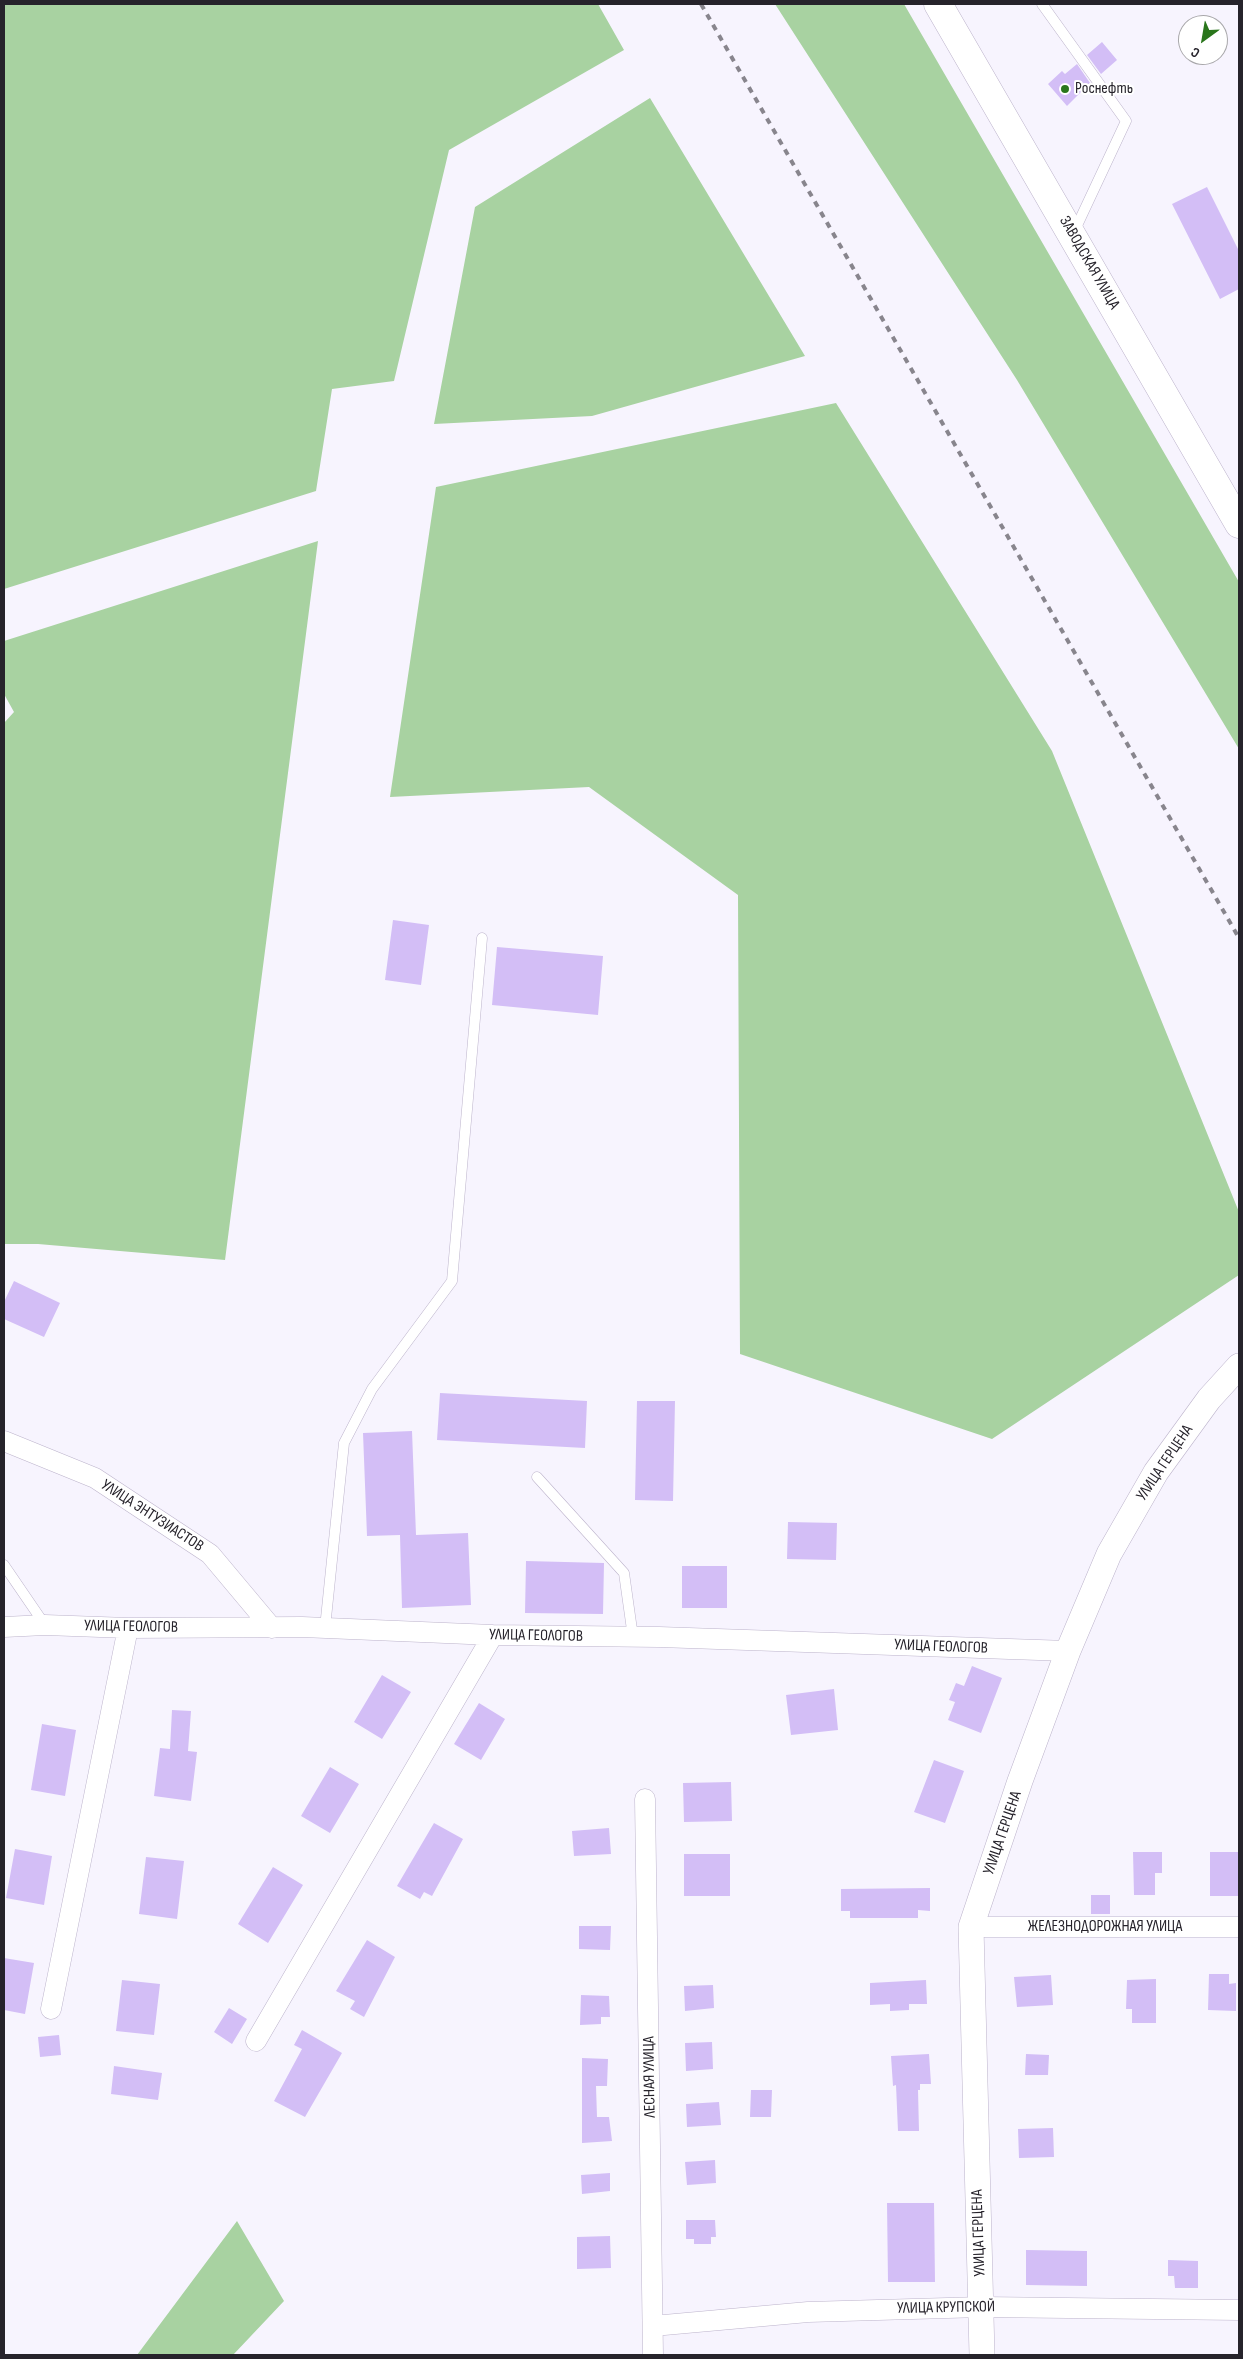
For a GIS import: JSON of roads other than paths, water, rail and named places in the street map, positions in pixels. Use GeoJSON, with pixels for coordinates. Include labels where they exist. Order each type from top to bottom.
{"type":"FeatureCollection","features":[{"type":"Feature","properties":{"kind":"main road","name":"ЗАВОДСКАЯ УЛИЦА"},"geometry":{"type":"LineString","coordinates":[[943,4],[1239,524]]}},
{"type":"Feature","properties":{"kind":"street","name":"УЛИЦА ГЕРЦЕНА"},"geometry":{"type":"LineString","coordinates":[[982,2355],[971,1927],[1020,1781],[1068,1651],[1109,1554],[1156,1472],[1209,1399],[1239,1366]]}},
{"type":"Feature","properties":{"kind":"street","name":"УЛИЦА ЭНТУЗИАСТОВ"},"geometry":{"type":"LineString","coordinates":[[4,1441],[95,1478],[210,1554],[272,1628]]}},
{"type":"Feature","properties":{"kind":"street","name":"УЛИЦА ГЕОЛОГОВ"},"geometry":{"type":"LineString","coordinates":[[4,1627],[45,1625],[128,1628],[325,1628],[493,1635],[633,1637],[1068,1651]]}},
{"type":"Feature","properties":{"kind":"street"},"geometry":{"type":"LineString","coordinates":[[51,2009],[128,1628]]}},
{"type":"Feature","properties":{"kind":"street"},"geometry":{"type":"LineString","coordinates":[[256,2041],[493,1635]]}},
{"type":"Feature","properties":{"kind":"street","name":"ЛЕСНАЯ УЛИЦА"},"geometry":{"type":"LineString","coordinates":[[645,1799],[653,2355]]}},
{"type":"Feature","properties":{"kind":"street","name":"ЖЕЛЕЗНОДОРОЖНАЯ УЛИЦА"},"geometry":{"type":"LineString","coordinates":[[971,1927],[1239,1927]]}},
{"type":"Feature","properties":{"kind":"street","name":"УЛИЦА КРУПСКОЙ"},"geometry":{"type":"LineString","coordinates":[[653,2326],[808,2312],[982,2307],[1239,2310]]}},
{"type":"Feature","properties":{"kind":"lane"},"geometry":{"type":"LineString","coordinates":[[1042,4],[1126,122],[1073,235]]}},
{"type":"Feature","properties":{"kind":"lane"},"geometry":{"type":"LineString","coordinates":[[325,1628],[344,1442],[372,1389],[452,1282],[482,938]]}},
{"type":"Feature","properties":{"kind":"lane"},"geometry":{"type":"LineString","coordinates":[[538,1477],[624,1573],[633,1637]]}},
{"type":"Feature","properties":{"kind":"lane"},"geometry":{"type":"LineString","coordinates":[[4,1566],[45,1625]]}},
{"type":"Feature","properties":{"kind":"railway"},"geometry":{"type":"LineString","coordinates":[[701,4],[1239,938]]}},
{"type":"Feature","properties":{"kind":"place","name":"Роснефть"},"geometry":{"type":"Point","coordinates":[1065,89]}}]}
